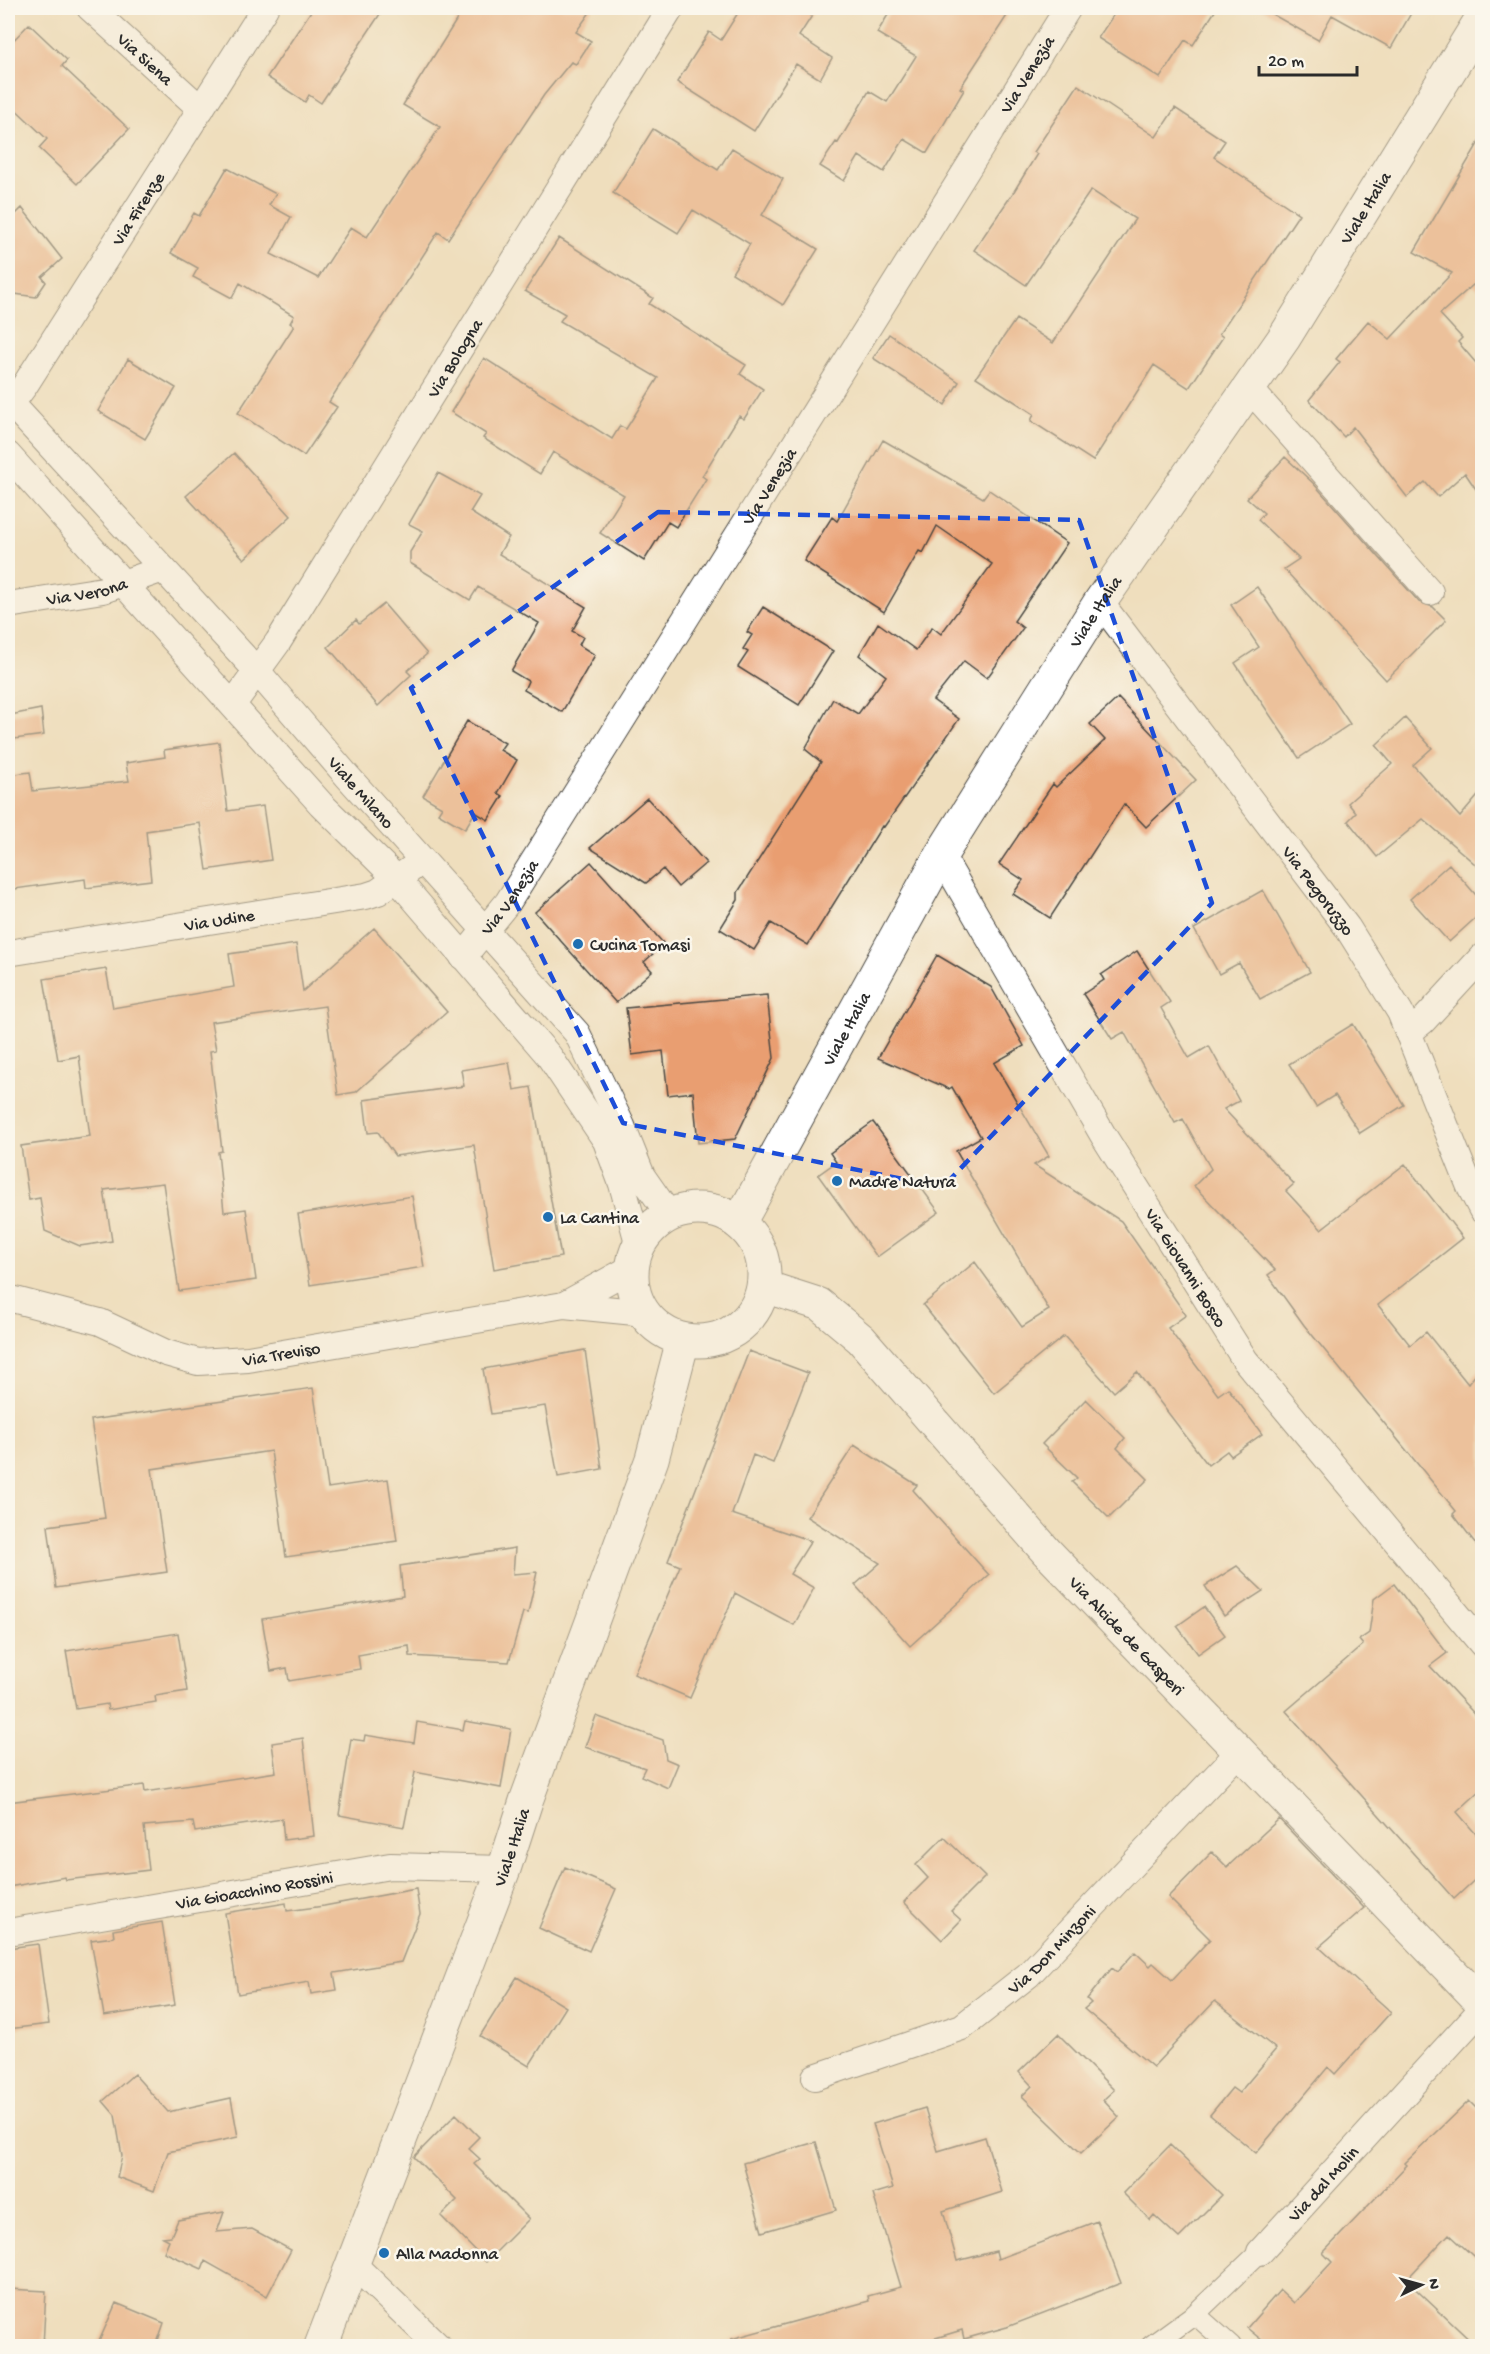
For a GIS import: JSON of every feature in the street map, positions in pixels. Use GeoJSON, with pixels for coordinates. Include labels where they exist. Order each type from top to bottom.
{"type":"FeatureCollection","features":[{"type":"Feature","properties":{"kind":"main road","name":"Viale Italia"},"geometry":{"type":"LineString","coordinates":[[739,1223],[941,855],[1100,602],[1284,338],[1482,18]]}},
{"type":"Feature","properties":{"kind":"main road"},"geometry":{"type":"LineString","coordinates":[[687,1210],[706,1210],[723,1214],[739,1223],[751,1236],[760,1251],[764,1268],[763,1286],[757,1306],[744,1324],[726,1336],[705,1341],[683,1340],[655,1325],[637,1299],[633,1283],[636,1257],[652,1228],[670,1216],[687,1210]]}},
{"type":"Feature","properties":{"kind":"main road","name":"Viale Italia"},"geometry":{"type":"LineString","coordinates":[[321,2346],[504,1869],[526,1801],[652,1458],[683,1340]]}},
{"type":"Feature","properties":{"kind":"street","name":"Via Siena"},"geometry":{"type":"LineString","coordinates":[[90,8],[201,109]]}},
{"type":"Feature","properties":{"kind":"street","name":"Via Firenze"},"geometry":{"type":"LineString","coordinates":[[9,404],[265,8]]}},
{"type":"Feature","properties":{"kind":"street","name":"Via Bologna"},"geometry":{"type":"LineString","coordinates":[[233,704],[278,642],[671,8]]}},
{"type":"Feature","properties":{"kind":"street","name":"Via Venezia"},"geometry":{"type":"LineString","coordinates":[[464,957],[486,933],[519,886],[1068,8]]}},
{"type":"Feature","properties":{"kind":"street"},"geometry":{"type":"LineString","coordinates":[[1249,388],[1430,592]]}},
{"type":"Feature","properties":{"kind":"street","name":"Viale Milano"},"geometry":{"type":"LineString","coordinates":[[9,404],[258,671],[486,933],[577,1033],[622,1126],[642,1176],[670,1216]]}},
{"type":"Feature","properties":{"kind":"street","name":"Viale Milano"},"geometry":{"type":"LineString","coordinates":[[8,455],[321,804],[397,879],[549,1056],[606,1141],[622,1184],[636,1257]]}},
{"type":"Feature","properties":{"kind":"street","name":"Via Verona"},"geometry":{"type":"LineString","coordinates":[[8,604],[103,590],[163,570]]}},
{"type":"Feature","properties":{"kind":"street","name":"Via Pegoruzzo"},"geometry":{"type":"LineString","coordinates":[[1100,602],[1347,927],[1400,1012],[1470,1187],[1482,1210]]}},
{"type":"Feature","properties":{"kind":"street","name":"Via Giovanni Bosco"},"geometry":{"type":"LineString","coordinates":[[941,855],[1103,1135],[1245,1360],[1482,1644]]}},
{"type":"Feature","properties":{"kind":"street","name":"Via Udine"},"geometry":{"type":"LineString","coordinates":[[8,953],[366,896],[397,879],[423,860]]}},
{"type":"Feature","properties":{"kind":"street"},"geometry":{"type":"LineString","coordinates":[[1408,1033],[1423,1021],[1482,957]]}},
{"type":"Feature","properties":{"kind":"street","name":"Via Treviso"},"geometry":{"type":"LineString","coordinates":[[564,1305],[636,1257]]}},
{"type":"Feature","properties":{"kind":"street","name":"Via Alcide de Gasperi"},"geometry":{"type":"LineString","coordinates":[[763,1286],[819,1304],[861,1340],[1046,1551],[1482,2003]]}},
{"type":"Feature","properties":{"kind":"street","name":"Via Treviso"},"geometry":{"type":"LineString","coordinates":[[8,1298],[100,1322],[166,1353],[198,1362],[248,1359],[564,1305],[645,1313]]}},
{"type":"Feature","properties":{"kind":"street","name":"Via Don Minzoni"},"geometry":{"type":"LineString","coordinates":[[815,2077],[962,2027],[1028,1975],[1240,1751]]}},
{"type":"Feature","properties":{"kind":"street","name":"Via Gioacchino Rossini"},"geometry":{"type":"LineString","coordinates":[[8,1932],[390,1866],[504,1869]]}},
{"type":"Feature","properties":{"kind":"street","name":"Via dal Molin"},"geometry":{"type":"LineString","coordinates":[[1151,2346],[1194,2314],[1260,2252],[1482,2009]]}},
{"type":"Feature","properties":{"kind":"street"},"geometry":{"type":"LineString","coordinates":[[352,2264],[438,2346]]}},
{"type":"Feature","properties":{"kind":"street"},"geometry":{"type":"LineString","coordinates":[[1194,2314],[1231,2346]]}},
{"type":"Feature","properties":{"kind":"highlighted area"},"geometry":{"type":"Polygon","coordinates":[[[658,512],[1079,520],[1212,903],[943,1187],[623,1123],[411,688],[658,512]]]}},
{"type":"Feature","properties":{"kind":"building"},"geometry":{"type":"Polygon","coordinates":[[[313,8],[384,8],[321,103],[309,95],[305,102],[267,77],[313,8]]]}},
{"type":"Feature","properties":{"kind":"building"},"geometry":{"type":"Polygon","coordinates":[[[464,8],[593,8],[576,32],[591,41],[576,64],[571,62],[544,95],[448,239],[438,232],[329,402],[337,407],[304,456],[238,413],[294,326],[290,323],[294,316],[240,283],[232,298],[193,277],[198,268],[171,253],[194,213],[199,216],[227,168],[276,194],[269,205],[291,217],[271,254],[318,278],[351,227],[367,237],[440,127],[403,105],[464,8]]]}},
{"type":"Feature","properties":{"kind":"building"},"geometry":{"type":"Polygon","coordinates":[[[741,8],[817,8],[799,36],[832,58],[820,79],[796,64],[754,131],[677,82],[709,32],[721,40],[741,8]]]}},
{"type":"Feature","properties":{"kind":"building"},"geometry":{"type":"Polygon","coordinates":[[[892,8],[1012,8],[960,88],[964,90],[927,153],[904,139],[884,172],[859,156],[844,181],[820,166],[836,142],[838,143],[869,91],[887,102],[916,56],[877,33],[892,8]]]}},
{"type":"Feature","properties":{"kind":"building"},"geometry":{"type":"Polygon","coordinates":[[[1118,8],[1217,8],[1193,45],[1185,40],[1160,78],[1098,38],[1118,8]]]}},
{"type":"Feature","properties":{"kind":"building"},"geometry":{"type":"Polygon","coordinates":[[[1261,8],[1414,8],[1391,48],[1332,15],[1318,40],[1261,8]]]}},
{"type":"Feature","properties":{"kind":"building"},"geometry":{"type":"Polygon","coordinates":[[[29,24],[67,60],[62,66],[129,129],[77,184],[39,148],[47,139],[8,102],[8,46],[29,24]]]}},
{"type":"Feature","properties":{"kind":"building"},"geometry":{"type":"Polygon","coordinates":[[[1078,85],[1156,137],[1175,108],[1225,141],[1214,157],[1299,214],[1219,334],[1223,337],[1189,388],[1154,365],[1093,461],[1031,421],[1034,414],[976,377],[1016,319],[1053,343],[1135,219],[1091,190],[1026,285],[974,250],[1013,193],[1037,154],[1034,152],[1078,85]]]}},
{"type":"Feature","properties":{"kind":"building"},"geometry":{"type":"Polygon","coordinates":[[[653,129],[718,170],[732,148],[783,179],[762,215],[818,249],[783,305],[732,273],[750,244],[693,210],[678,233],[613,193],[653,129]]]}},
{"type":"Feature","properties":{"kind":"building"},"geometry":{"type":"Polygon","coordinates":[[[1482,137],[1482,291],[1473,285],[1440,314],[1462,338],[1458,342],[1482,370],[1482,498],[1465,473],[1438,497],[1425,482],[1407,497],[1353,427],[1344,437],[1309,400],[1340,362],[1336,359],[1368,321],[1390,339],[1452,273],[1414,252],[1482,137]]]}},
{"type":"Feature","properties":{"kind":"building"},"geometry":{"type":"Polygon","coordinates":[[[22,208],[62,259],[42,277],[46,282],[36,297],[8,293],[8,222],[22,208]]]}},
{"type":"Feature","properties":{"kind":"building"},"geometry":{"type":"Polygon","coordinates":[[[559,238],[653,298],[649,304],[746,365],[740,374],[763,389],[744,419],[739,416],[702,476],[706,479],[676,527],[668,522],[644,561],[600,533],[624,495],[553,452],[540,474],[483,438],[486,434],[451,412],[484,358],[612,439],[620,426],[626,429],[658,378],[560,321],[565,314],[525,291],[559,238]]]}},
{"type":"Feature","properties":{"kind":"building"},"geometry":{"type":"Polygon","coordinates":[[[889,334],[959,382],[945,405],[873,358],[889,334]]]}},
{"type":"Feature","properties":{"kind":"building"},"geometry":{"type":"Polygon","coordinates":[[[128,359],[176,388],[145,439],[98,411],[128,359]]]}},
{"type":"Feature","properties":{"kind":"building"},"geometry":{"type":"Polygon","coordinates":[[[883,440],[983,498],[989,490],[1067,543],[1014,621],[1023,628],[987,678],[964,661],[933,700],[959,719],[884,827],[882,826],[808,945],[771,923],[754,950],[720,929],[738,900],[738,892],[821,762],[805,749],[833,699],[858,714],[886,676],[859,655],[878,623],[916,650],[932,627],[941,634],[992,564],[937,526],[923,553],[919,551],[884,612],[804,561],[832,517],[837,521],[883,440]]]}},
{"type":"Feature","properties":{"kind":"building"},"geometry":{"type":"Polygon","coordinates":[[[234,453],[291,516],[244,559],[186,496],[234,453]]]}},
{"type":"Feature","properties":{"kind":"building"},"geometry":{"type":"Polygon","coordinates":[[[1285,457],[1313,483],[1419,602],[1433,607],[1446,620],[1386,680],[1284,569],[1299,559],[1258,520],[1264,513],[1247,498],[1285,457]]]}},
{"type":"Feature","properties":{"kind":"building"},"geometry":{"type":"Polygon","coordinates":[[[438,473],[480,496],[470,512],[509,537],[499,554],[586,607],[572,631],[583,637],[579,645],[595,655],[562,712],[524,690],[528,681],[511,671],[539,623],[478,587],[470,600],[410,563],[410,552],[423,531],[409,524],[438,473]]]}},
{"type":"Feature","properties":{"kind":"building"},"geometry":{"type":"Polygon","coordinates":[[[1257,587],[1350,724],[1299,758],[1235,663],[1259,647],[1231,605],[1257,587]]]}},
{"type":"Feature","properties":{"kind":"building"},"geometry":{"type":"Polygon","coordinates":[[[384,604],[427,654],[407,671],[411,675],[378,706],[328,647],[356,620],[359,624],[384,604]]]}},
{"type":"Feature","properties":{"kind":"building"},"geometry":{"type":"Polygon","coordinates":[[[763,607],[833,651],[799,705],[738,667],[748,652],[743,649],[752,635],[747,632],[763,607]]]}},
{"type":"Feature","properties":{"kind":"building"},"geometry":{"type":"Polygon","coordinates":[[[1118,698],[1196,780],[1146,827],[1124,804],[1050,918],[1013,894],[1023,880],[999,864],[1053,784],[1056,787],[1105,740],[1090,724],[1118,698]]]}},
{"type":"Feature","properties":{"kind":"building"},"geometry":{"type":"Polygon","coordinates":[[[41,709],[44,735],[14,739],[10,715],[41,709]]]}},
{"type":"Feature","properties":{"kind":"building"},"geometry":{"type":"Polygon","coordinates":[[[1405,718],[1432,748],[1413,765],[1460,817],[1482,791],[1482,870],[1423,819],[1377,857],[1348,821],[1356,813],[1348,803],[1392,764],[1376,745],[1405,718]]]}},
{"type":"Feature","properties":{"kind":"building"},"geometry":{"type":"Polygon","coordinates":[[[467,721],[505,743],[500,750],[517,760],[498,793],[503,796],[488,820],[475,812],[465,829],[438,813],[442,807],[423,796],[467,721]]]}},
{"type":"Feature","properties":{"kind":"building"},"geometry":{"type":"Polygon","coordinates":[[[219,742],[228,811],[263,806],[271,860],[207,870],[200,823],[146,831],[151,880],[86,888],[85,879],[8,890],[8,775],[30,772],[33,791],[129,781],[126,763],[165,757],[164,750],[219,742]]]}},
{"type":"Feature","properties":{"kind":"building"},"geometry":{"type":"Polygon","coordinates":[[[647,798],[706,863],[678,887],[663,869],[646,883],[590,848],[647,798]]]}},
{"type":"Feature","properties":{"kind":"building"},"geometry":{"type":"Polygon","coordinates":[[[591,862],[664,944],[644,962],[652,971],[616,1003],[535,912],[591,862]]]}},
{"type":"Feature","properties":{"kind":"building"},"geometry":{"type":"Polygon","coordinates":[[[1449,864],[1482,902],[1482,912],[1449,942],[1410,899],[1449,864]]]}},
{"type":"Feature","properties":{"kind":"building"},"geometry":{"type":"Polygon","coordinates":[[[1263,890],[1310,972],[1260,999],[1239,963],[1219,974],[1194,929],[1263,890]]]}},
{"type":"Feature","properties":{"kind":"building"},"geometry":{"type":"Polygon","coordinates":[[[374,928],[447,1012],[356,1092],[338,1095],[325,1006],[211,1022],[216,1050],[210,1051],[222,1151],[218,1152],[224,1212],[246,1209],[256,1280],[179,1291],[163,1183],[104,1190],[112,1241],[80,1246],[45,1231],[40,1198],[29,1200],[21,1146],[90,1136],[79,1056],[58,1060],[44,979],[106,969],[113,1008],[234,987],[229,954],[296,944],[303,991],[374,928]]]}},
{"type":"Feature","properties":{"kind":"building"},"geometry":{"type":"Polygon","coordinates":[[[1137,951],[1170,1002],[1161,1008],[1189,1058],[1209,1046],[1239,1101],[1224,1109],[1294,1184],[1286,1191],[1321,1229],[1405,1164],[1463,1238],[1378,1305],[1410,1345],[1426,1332],[1468,1384],[1482,1367],[1482,1552],[1453,1514],[1456,1511],[1304,1325],[1268,1275],[1275,1270],[1194,1186],[1211,1169],[1183,1119],[1175,1123],[1124,1032],[1112,1039],[1083,994],[1104,980],[1101,975],[1137,951]]]}},
{"type":"Feature","properties":{"kind":"building"},"geometry":{"type":"Polygon","coordinates":[[[937,955],[991,987],[1024,1046],[994,1063],[1049,1156],[1034,1165],[1121,1221],[1186,1315],[1168,1328],[1218,1395],[1228,1388],[1262,1434],[1231,1456],[1227,1451],[1208,1465],[1137,1372],[1114,1392],[1064,1336],[994,1393],[923,1305],[975,1262],[1022,1327],[1049,1310],[956,1151],[981,1137],[952,1087],[949,1089],[878,1058],[937,955]]]}},
{"type":"Feature","properties":{"kind":"building"},"geometry":{"type":"Polygon","coordinates":[[[767,995],[774,1058],[735,1139],[698,1143],[693,1092],[668,1095],[663,1051],[632,1055],[626,1008],[767,995]]]}},
{"type":"Feature","properties":{"kind":"building"},"geometry":{"type":"Polygon","coordinates":[[[1353,1024],[1404,1105],[1360,1133],[1335,1095],[1316,1107],[1289,1064],[1353,1024]]]}},
{"type":"Feature","properties":{"kind":"building"},"geometry":{"type":"Polygon","coordinates":[[[509,1062],[514,1090],[531,1087],[561,1257],[494,1269],[474,1145],[395,1156],[378,1132],[368,1133],[364,1100],[464,1086],[461,1070],[509,1062]]]}},
{"type":"Feature","properties":{"kind":"building"},"geometry":{"type":"Polygon","coordinates":[[[873,1122],[939,1212],[877,1257],[818,1175],[836,1162],[830,1153],[873,1122]]]}},
{"type":"Feature","properties":{"kind":"building"},"geometry":{"type":"Polygon","coordinates":[[[412,1196],[424,1267],[310,1285],[298,1214],[412,1196]]]}},
{"type":"Feature","properties":{"kind":"building"},"geometry":{"type":"Polygon","coordinates":[[[585,1350],[602,1469],[558,1477],[545,1406],[491,1414],[483,1369],[585,1350]]]}},
{"type":"Feature","properties":{"kind":"building"},"geometry":{"type":"Polygon","coordinates":[[[749,1351],[808,1373],[773,1463],[753,1455],[732,1514],[811,1541],[790,1574],[814,1588],[794,1625],[735,1593],[690,1698],[634,1674],[680,1566],[668,1561],[749,1351]]]}},
{"type":"Feature","properties":{"kind":"building"},"geometry":{"type":"Polygon","coordinates":[[[313,1388],[328,1488],[388,1479],[397,1541],[286,1557],[271,1451],[152,1469],[167,1572],[56,1588],[48,1526],[105,1518],[91,1420],[313,1388]]]}},
{"type":"Feature","properties":{"kind":"building"},"geometry":{"type":"Polygon","coordinates":[[[1086,1399],[1125,1438],[1117,1448],[1148,1479],[1109,1518],[1072,1482],[1077,1478],[1042,1444],[1086,1399]]]}},
{"type":"Feature","properties":{"kind":"building"},"geometry":{"type":"Polygon","coordinates":[[[854,1445],[917,1485],[913,1490],[989,1575],[910,1646],[855,1585],[880,1563],[807,1517],[854,1445]]]}},
{"type":"Feature","properties":{"kind":"building"},"geometry":{"type":"Polygon","coordinates":[[[515,1548],[513,1574],[537,1572],[528,1613],[523,1612],[509,1662],[410,1656],[409,1646],[358,1655],[360,1669],[289,1681],[287,1668],[271,1671],[262,1619],[403,1596],[400,1566],[515,1548]]]}},
{"type":"Feature","properties":{"kind":"building"},"geometry":{"type":"Polygon","coordinates":[[[1237,1566],[1263,1591],[1224,1616],[1205,1586],[1237,1566]]]}},
{"type":"Feature","properties":{"kind":"building"},"geometry":{"type":"Polygon","coordinates":[[[1394,1584],[1447,1653],[1430,1666],[1482,1722],[1482,1789],[1457,1812],[1482,1841],[1482,1873],[1454,1899],[1286,1711],[1363,1645],[1359,1640],[1369,1633],[1374,1599],[1394,1584]]]}},
{"type":"Feature","properties":{"kind":"building"},"geometry":{"type":"Polygon","coordinates":[[[1204,1607],[1225,1635],[1198,1654],[1177,1626],[1204,1607]]]}},
{"type":"Feature","properties":{"kind":"building"},"geometry":{"type":"Polygon","coordinates":[[[178,1633],[187,1691],[155,1696],[156,1702],[108,1710],[107,1704],[76,1709],[66,1651],[178,1633]]]}},
{"type":"Feature","properties":{"kind":"building"},"geometry":{"type":"Polygon","coordinates":[[[596,1716],[663,1740],[666,1759],[678,1764],[668,1788],[641,1776],[645,1768],[585,1747],[596,1716]]]}},
{"type":"Feature","properties":{"kind":"building"},"geometry":{"type":"Polygon","coordinates":[[[465,1721],[511,1729],[501,1788],[415,1772],[404,1827],[339,1815],[351,1739],[364,1741],[365,1735],[414,1743],[417,1722],[463,1730],[465,1721]]]}},
{"type":"Feature","properties":{"kind":"building"},"geometry":{"type":"Polygon","coordinates":[[[303,1738],[314,1836],[284,1840],[282,1819],[195,1832],[193,1822],[144,1826],[149,1870],[66,1880],[65,1877],[8,1887],[8,1802],[144,1785],[145,1792],[276,1772],[272,1743],[303,1738]]]}},
{"type":"Feature","properties":{"kind":"building"},"geometry":{"type":"Polygon","coordinates":[[[1279,1819],[1364,1908],[1319,1947],[1391,2012],[1335,2074],[1328,2067],[1256,2153],[1210,2115],[1232,2088],[1239,2093],[1276,2049],[1215,2001],[1153,2067],[1084,2009],[1091,2003],[1087,1999],[1112,1968],[1117,1972],[1135,1952],[1150,1966],[1153,1963],[1172,1980],[1210,1939],[1168,1897],[1212,1852],[1227,1867],[1279,1819]]]}},
{"type":"Feature","properties":{"kind":"building"},"geometry":{"type":"Polygon","coordinates":[[[944,1837],[985,1877],[951,1911],[961,1920],[942,1940],[904,1902],[928,1878],[916,1865],[944,1837]]]}},
{"type":"Feature","properties":{"kind":"building"},"geometry":{"type":"Polygon","coordinates":[[[565,1867],[616,1889],[589,1951],[539,1928],[565,1867]]]}},
{"type":"Feature","properties":{"kind":"building"},"geometry":{"type":"Polygon","coordinates":[[[416,1889],[420,1914],[401,1962],[334,1973],[337,1990],[311,1994],[309,1982],[238,1994],[225,1913],[286,1903],[287,1911],[416,1889]]]}},
{"type":"Feature","properties":{"kind":"building"},"geometry":{"type":"Polygon","coordinates":[[[162,1922],[175,2005],[104,2016],[91,1940],[114,1937],[113,1930],[162,1922]]]}},
{"type":"Feature","properties":{"kind":"building"},"geometry":{"type":"Polygon","coordinates":[[[38,1944],[49,2024],[8,2029],[8,1948],[38,1944]]]}},
{"type":"Feature","properties":{"kind":"building"},"geometry":{"type":"Polygon","coordinates":[[[517,1977],[566,2007],[529,2066],[480,2036],[517,1977]]]}},
{"type":"Feature","properties":{"kind":"building"},"geometry":{"type":"Polygon","coordinates":[[[1058,2034],[1114,2090],[1103,2100],[1119,2117],[1081,2153],[1022,2096],[1032,2086],[1019,2072],[1058,2034]]]}},
{"type":"Feature","properties":{"kind":"building"},"geometry":{"type":"Polygon","coordinates":[[[134,2074],[168,2112],[231,2098],[238,2137],[168,2152],[154,2191],[117,2177],[122,2156],[115,2115],[103,2101],[134,2074]]]}},
{"type":"Feature","properties":{"kind":"building"},"geometry":{"type":"Polygon","coordinates":[[[1469,2101],[1482,2114],[1482,2264],[1449,2234],[1406,2280],[1476,2346],[1269,2346],[1247,2328],[1280,2290],[1294,2303],[1332,2262],[1323,2253],[1407,2165],[1405,2163],[1469,2101]]]}},
{"type":"Feature","properties":{"kind":"building"},"geometry":{"type":"Polygon","coordinates":[[[925,2108],[938,2151],[985,2137],[1002,2192],[943,2211],[957,2261],[996,2251],[998,2259],[1097,2221],[1121,2283],[1007,2327],[964,2339],[962,2330],[909,2346],[732,2346],[731,2339],[869,2301],[868,2296],[901,2287],[873,2194],[893,2188],[873,2124],[925,2108]]]}},
{"type":"Feature","properties":{"kind":"building"},"geometry":{"type":"Polygon","coordinates":[[[456,2114],[479,2137],[468,2148],[480,2159],[474,2164],[529,2219],[486,2262],[441,2216],[457,2200],[414,2157],[456,2114]]]}},
{"type":"Feature","properties":{"kind":"building"},"geometry":{"type":"Polygon","coordinates":[[[816,2142],[836,2210],[762,2232],[743,2163],[816,2142]]]}},
{"type":"Feature","properties":{"kind":"building"},"geometry":{"type":"Polygon","coordinates":[[[1170,2145],[1222,2195],[1179,2238],[1154,2215],[1150,2220],[1123,2193],[1170,2145]]]}},
{"type":"Feature","properties":{"kind":"building"},"geometry":{"type":"Polygon","coordinates":[[[224,2212],[217,2232],[252,2229],[291,2250],[267,2296],[205,2261],[202,2269],[164,2252],[169,2240],[163,2237],[171,2236],[178,2220],[224,2212]]]}},
{"type":"Feature","properties":{"kind":"building"},"geometry":{"type":"Polygon","coordinates":[[[8,2289],[46,2291],[43,2346],[8,2346],[8,2289]]]}},
{"type":"Feature","properties":{"kind":"building"},"geometry":{"type":"Polygon","coordinates":[[[116,2303],[164,2323],[156,2346],[97,2346],[116,2303]]]}},
{"type":"Feature","properties":{"kind":"place","name":"Cucina Tomasi"},"geometry":{"type":"Point","coordinates":[578,944]}},
{"type":"Feature","properties":{"kind":"place","name":"Madre Natura"},"geometry":{"type":"Point","coordinates":[837,1181]}},
{"type":"Feature","properties":{"kind":"place","name":"La Cantina"},"geometry":{"type":"Point","coordinates":[548,1217]}},
{"type":"Feature","properties":{"kind":"place","name":"Alla Madonna"},"geometry":{"type":"Point","coordinates":[384,2253]}}]}
